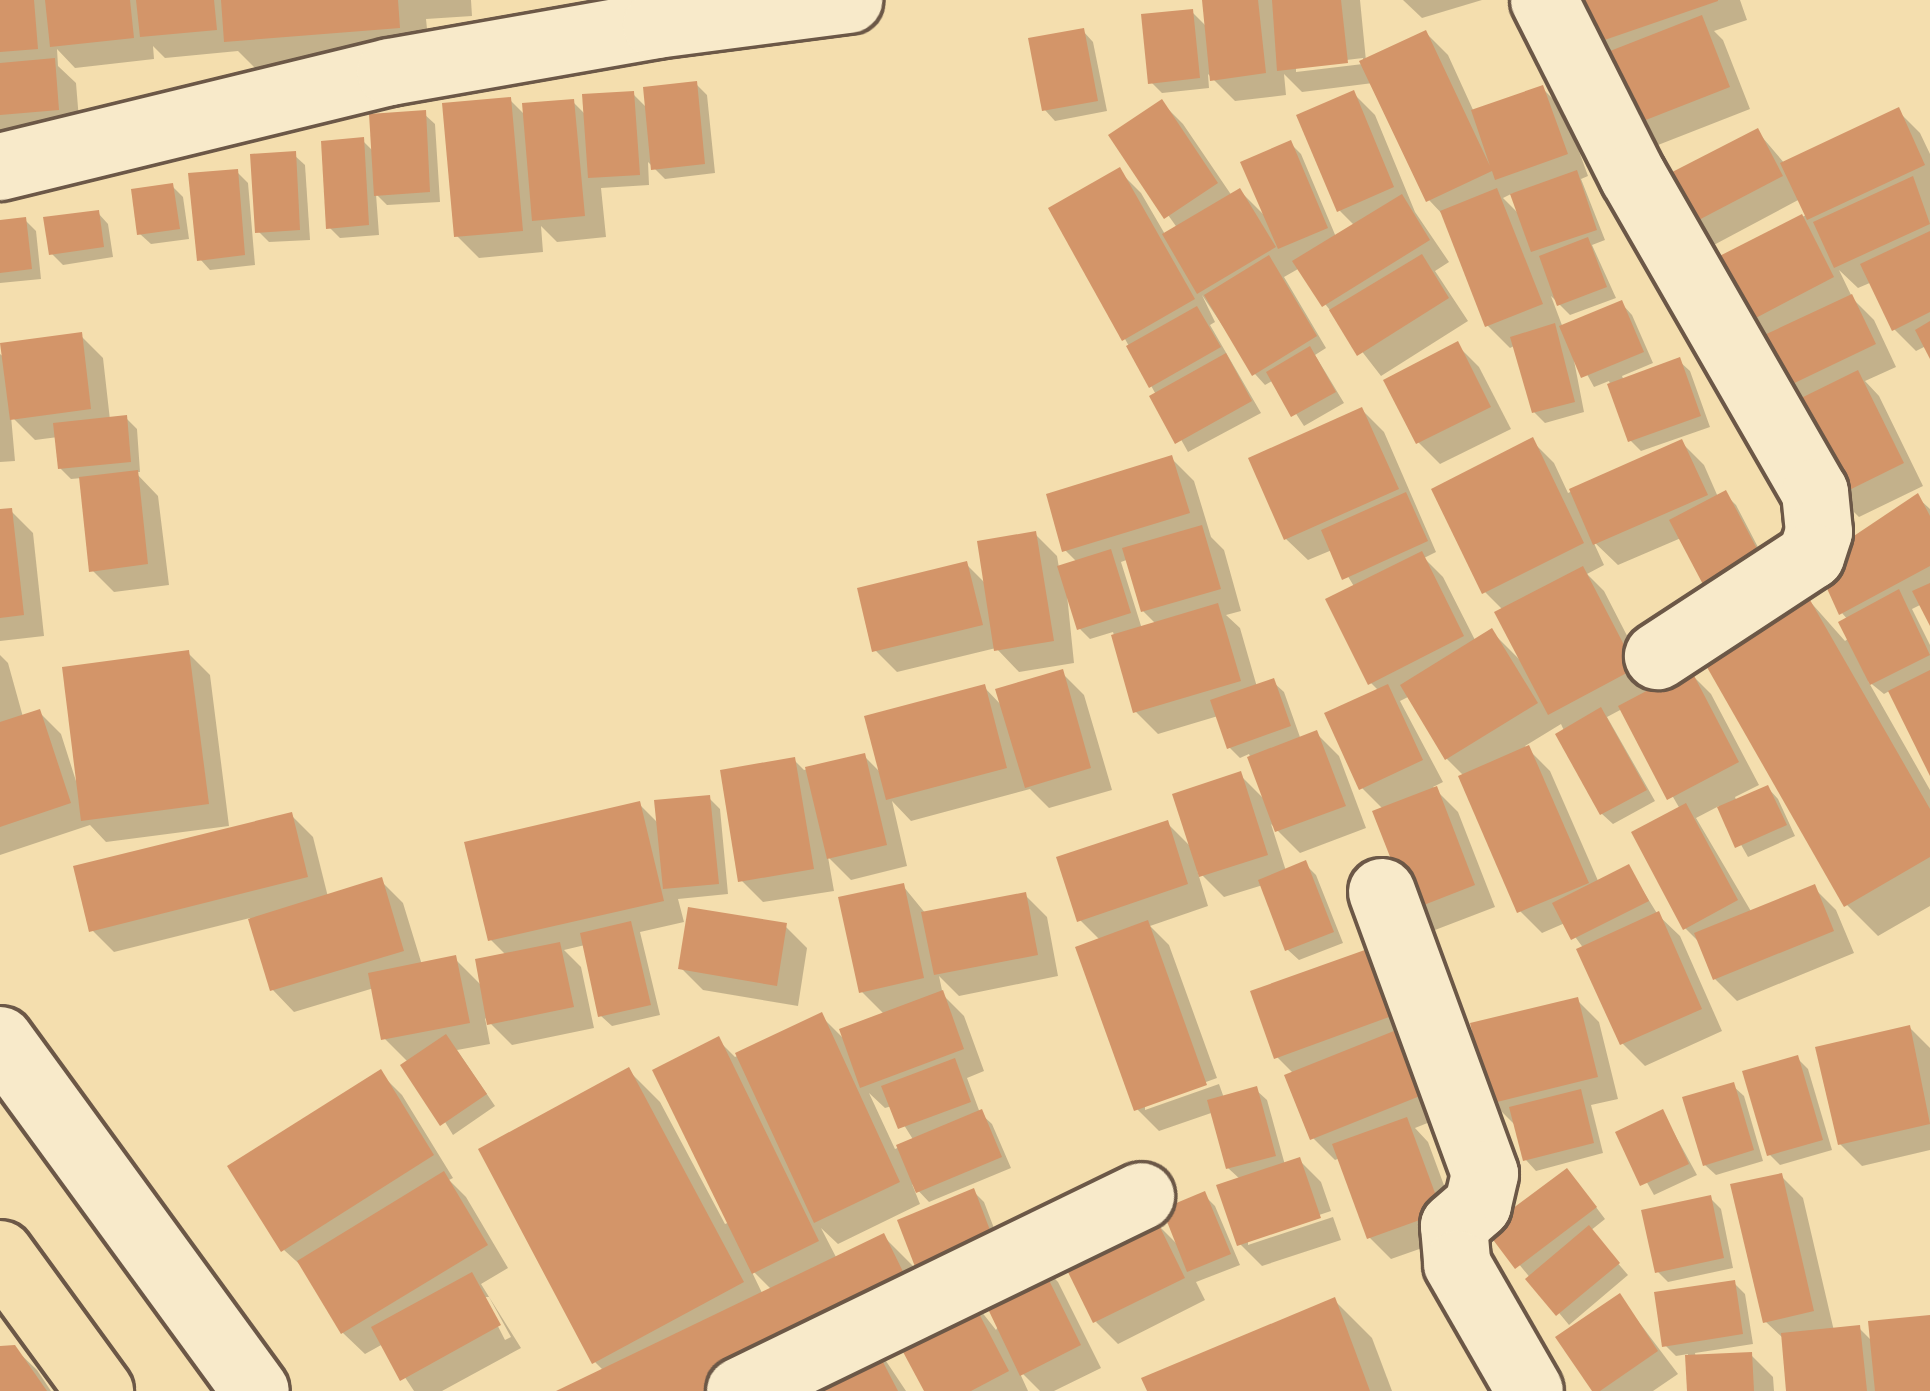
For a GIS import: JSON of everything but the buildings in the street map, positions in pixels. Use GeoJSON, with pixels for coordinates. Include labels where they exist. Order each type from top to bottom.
{"type":"FeatureCollection","features":[{"type":"Feature","properties":{"kind":"main road"},"geometry":{"type":"LineString","coordinates":[[0,1254],[100,1391]]}},
{"type":"Feature","properties":{"kind":"street"},"geometry":{"type":"LineString","coordinates":[[0,167],[390,72],[656,25],[849,0]]}},
{"type":"Feature","properties":{"kind":"street"},"geometry":{"type":"LineString","coordinates":[[1544,0],[1633,176],[1815,491],[1820,532],[1811,556],[1658,656]]}},
{"type":"Feature","properties":{"kind":"street"},"geometry":{"type":"LineString","coordinates":[[1382,892],[1485,1174],[1478,1205],[1454,1226],[1456,1264],[1530,1391]]}},
{"type":"Feature","properties":{"kind":"street"},"geometry":{"type":"LineString","coordinates":[[0,1040],[256,1391]]}},
{"type":"Feature","properties":{"kind":"street"},"geometry":{"type":"LineString","coordinates":[[740,1391],[1142,1196]]}}]}
